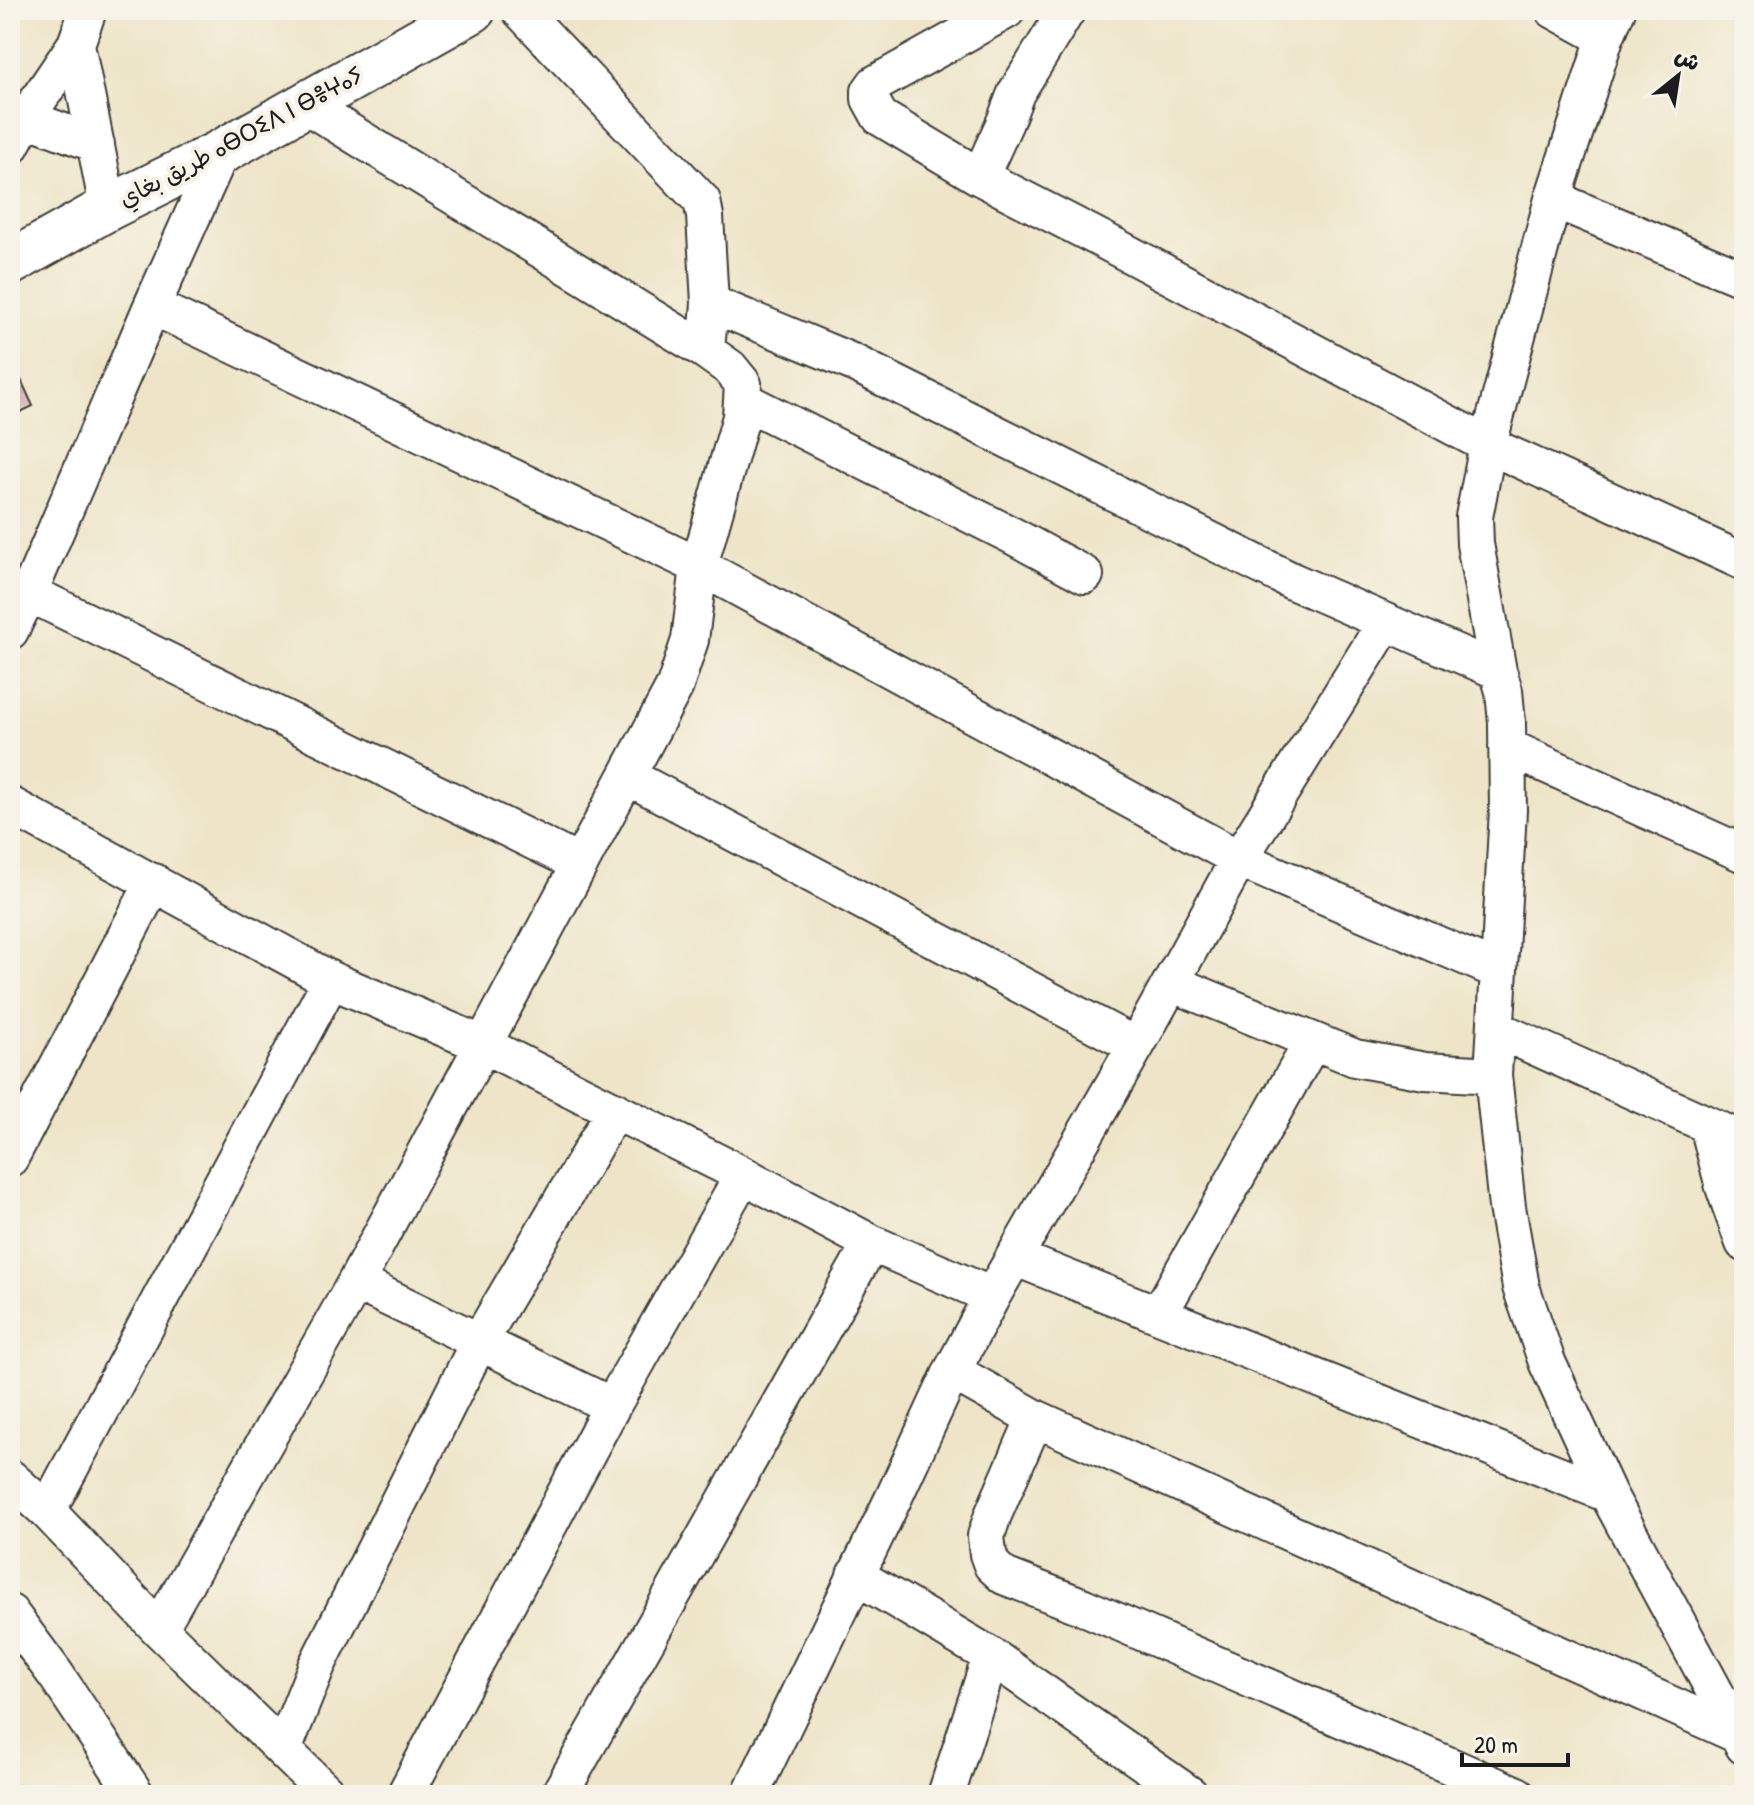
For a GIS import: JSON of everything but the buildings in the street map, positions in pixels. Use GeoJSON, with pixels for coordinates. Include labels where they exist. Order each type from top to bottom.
{"type":"FeatureCollection","features":[{"type":"Feature","properties":{"kind":"main road","name":"طريق بغاي ⴰⴱⵔⵉⴷ ⵏ ⴱⴻⵖⴰⵢ"},"geometry":{"type":"LineString","coordinates":[[10,263],[108,208],[221,152],[473,10]]}},
{"type":"Feature","properties":{"kind":"street"},"geometry":{"type":"LineString","coordinates":[[88,10],[76,44],[15,125],[96,144]]}},
{"type":"Feature","properties":{"kind":"street"},"geometry":{"type":"LineString","coordinates":[[520,10],[702,201],[710,303],[706,351]]}},
{"type":"Feature","properties":{"kind":"street"},"geometry":{"type":"LineString","coordinates":[[1007,10],[875,84],[870,91],[870,99],[880,117],[980,177],[1488,445],[1744,562]]}},
{"type":"Feature","properties":{"kind":"street"},"geometry":{"type":"LineString","coordinates":[[980,177],[1016,93],[1067,10]]}},
{"type":"Feature","properties":{"kind":"street"},"geometry":{"type":"LineString","coordinates":[[1554,10],[1611,24],[1553,199],[1488,445],[1474,517],[1475,544],[1504,691],[1507,723],[1508,810],[1493,1075],[1507,1207],[1521,1287],[1547,1362],[1608,1494],[1741,1737]]}},
{"type":"Feature","properties":{"kind":"street"},"geometry":{"type":"LineString","coordinates":[[76,44],[108,208]]}},
{"type":"Feature","properties":{"kind":"street"},"geometry":{"type":"LineString","coordinates":[[159,1629],[356,1282],[675,686],[690,640],[699,566],[741,417],[743,400],[743,384],[737,375],[706,351],[304,104]]}},
{"type":"Feature","properties":{"kind":"street"},"geometry":{"type":"LineString","coordinates":[[10,631],[221,152]]}},
{"type":"Feature","properties":{"kind":"street"},"geometry":{"type":"LineString","coordinates":[[1553,199],[1744,279]]}},
{"type":"Feature","properties":{"kind":"street"},"geometry":{"type":"LineString","coordinates":[[710,303],[852,362],[1292,581],[1498,671]]}},
{"type":"Feature","properties":{"kind":"street"},"geometry":{"type":"LineString","coordinates":[[152,306],[699,566],[1239,859],[1499,971]]}},
{"type":"Feature","properties":{"kind":"street"},"geometry":{"type":"LineString","coordinates":[[743,400],[1085,575]]}},
{"type":"Feature","properties":{"kind":"street"},"geometry":{"type":"LineString","coordinates":[[29,593],[580,864]]}},
{"type":"Feature","properties":{"kind":"street"},"geometry":{"type":"LineString","coordinates":[[750,1795],[952,1371],[992,1296],[1239,859],[1386,622]]}},
{"type":"Feature","properties":{"kind":"street"},"geometry":{"type":"LineString","coordinates":[[1507,747],[1744,854]]}},
{"type":"Feature","properties":{"kind":"street"},"geometry":{"type":"LineString","coordinates":[[627,776],[1136,1046]]}},
{"type":"Feature","properties":{"kind":"street"},"geometry":{"type":"LineString","coordinates":[[10,805],[331,980],[484,1045],[871,1243],[992,1296]]}},
{"type":"Feature","properties":{"kind":"street"},"geometry":{"type":"LineString","coordinates":[[10,1158],[154,882]]}},
{"type":"Feature","properties":{"kind":"street"},"geometry":{"type":"LineString","coordinates":[[47,1511],[331,980]]}},
{"type":"Feature","properties":{"kind":"street"},"geometry":{"type":"LineString","coordinates":[[1171,983],[1355,1058],[1425,1071],[1493,1075]]}},
{"type":"Feature","properties":{"kind":"street"},"geometry":{"type":"LineString","coordinates":[[1496,1029],[1744,1141]]}},
{"type":"Feature","properties":{"kind":"street"},"geometry":{"type":"LineString","coordinates":[[1159,1314],[1313,1041]]}},
{"type":"Feature","properties":{"kind":"street"},"geometry":{"type":"LineString","coordinates":[[283,1750],[317,1665],[479,1342],[615,1110]]}},
{"type":"Feature","properties":{"kind":"street"},"geometry":{"type":"LineString","coordinates":[[1708,1125],[1724,1187],[1744,1243]]}},
{"type":"Feature","properties":{"kind":"street"},"geometry":{"type":"LineString","coordinates":[[405,1795],[612,1406],[743,1175]]}},
{"type":"Feature","properties":{"kind":"street"},"geometry":{"type":"LineString","coordinates":[[559,1795],[871,1243]]}},
{"type":"Feature","properties":{"kind":"street"},"geometry":{"type":"LineString","coordinates":[[1014,1257],[1608,1494]]}},
{"type":"Feature","properties":{"kind":"street"},"geometry":{"type":"LineString","coordinates":[[356,1282],[612,1406]]}},
{"type":"Feature","properties":{"kind":"street"},"geometry":{"type":"LineString","coordinates":[[952,1371],[1035,1418],[1741,1737]]}},
{"type":"Feature","properties":{"kind":"street"},"geometry":{"type":"LineString","coordinates":[[1035,1418],[986,1536],[992,1565],[1004,1576],[1084,1607],[1517,1795]]}},
{"type":"Feature","properties":{"kind":"street"},"geometry":{"type":"LineString","coordinates":[[10,1478],[47,1511],[159,1629],[329,1795]]}},
{"type":"Feature","properties":{"kind":"street"},"geometry":{"type":"LineString","coordinates":[[855,1575],[991,1656],[1190,1795]]}},
{"type":"Feature","properties":{"kind":"street"},"geometry":{"type":"LineString","coordinates":[[10,1613],[56,1675],[136,1795]]}},
{"type":"Feature","properties":{"kind":"street"},"geometry":{"type":"LineString","coordinates":[[946,1795],[991,1656]]}}]}
